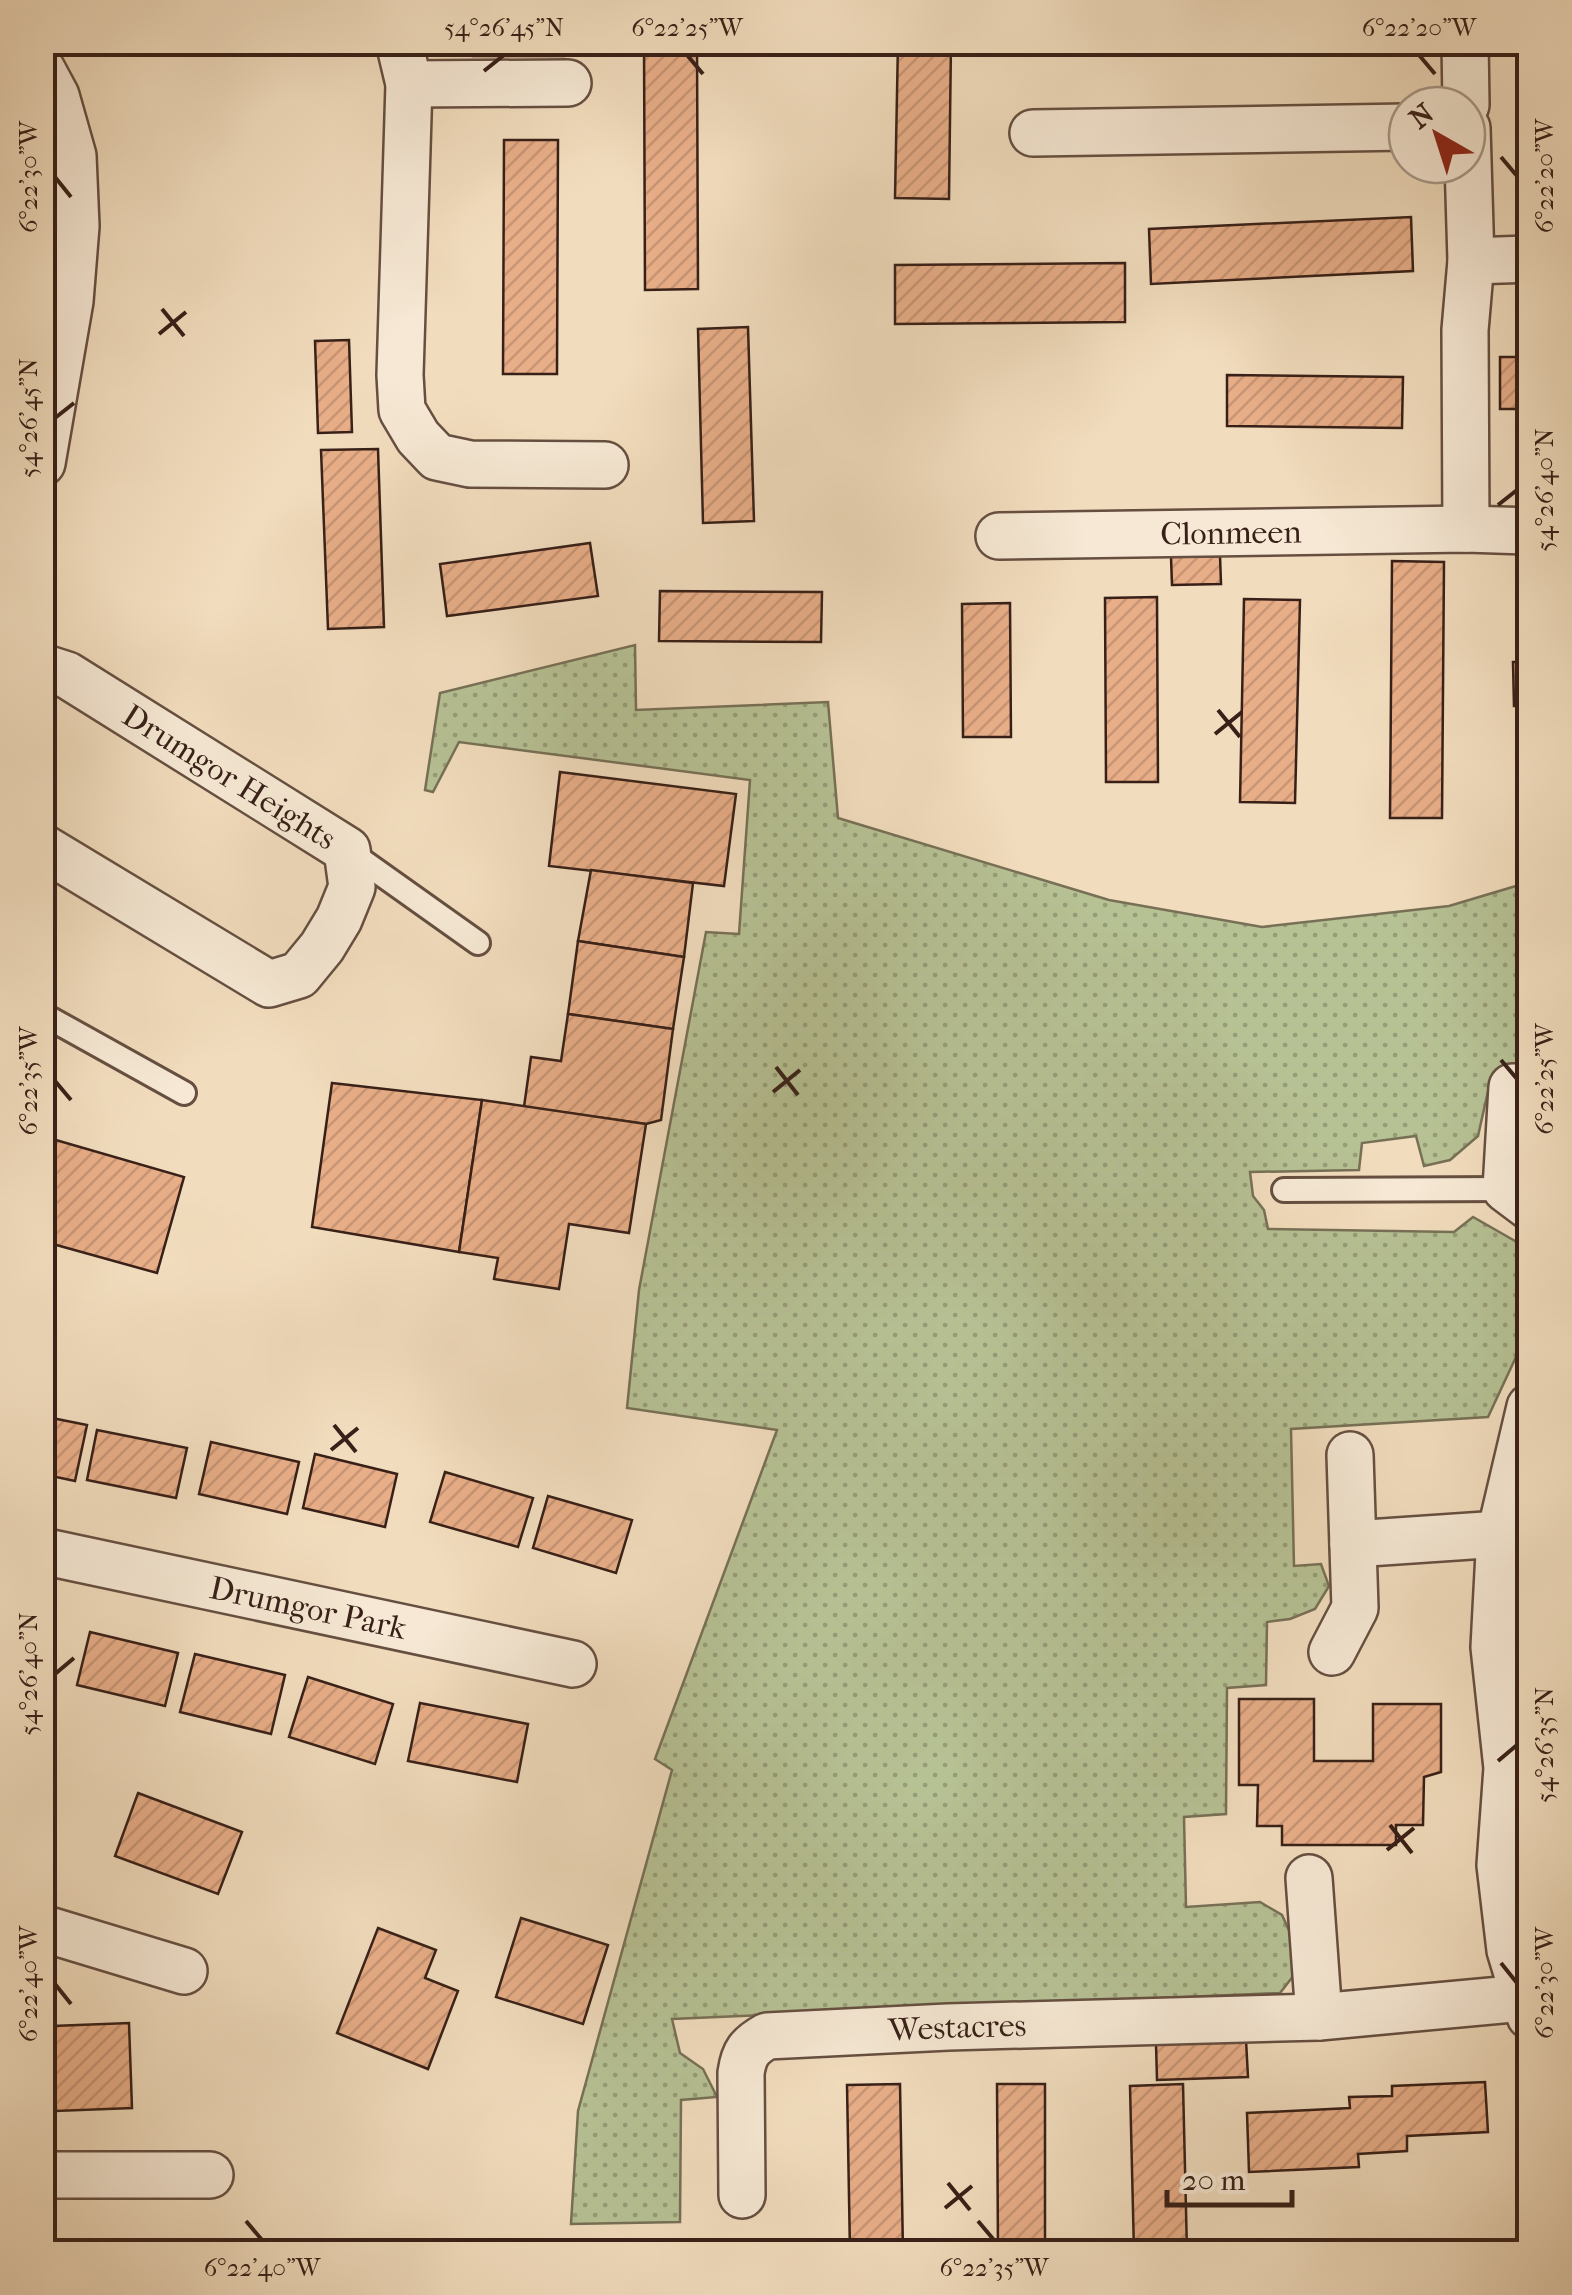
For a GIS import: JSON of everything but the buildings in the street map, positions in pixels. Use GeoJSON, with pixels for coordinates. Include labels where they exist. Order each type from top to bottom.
{"type":"FeatureCollection","features":[{"type":"Feature","properties":{"kind":"street"},"geometry":{"type":"LineString","coordinates":[[1465,42],[1466,85]]}},
{"type":"Feature","properties":{"kind":"street"},"geometry":{"type":"LineString","coordinates":[[568,82],[404,63],[402,410],[437,458],[470,464],[605,465]]}},
{"type":"Feature","properties":{"kind":"street"},"geometry":{"type":"LineString","coordinates":[[42,70],[56,96],[73,156],[76,226],[70,301],[42,463]]}},
{"type":"Feature","properties":{"kind":"street"},"geometry":{"type":"LineString","coordinates":[[1033,132],[1387,126]]}},
{"type":"Feature","properties":{"kind":"street"},"geometry":{"type":"LineString","coordinates":[[1466,528],[1469,185]]}},
{"type":"Feature","properties":{"kind":"street"},"geometry":{"type":"LineString","coordinates":[[1471,261],[1530,259]]}},
{"type":"Feature","properties":{"kind":"street","name":"Clonmeen"},"geometry":{"type":"LineString","coordinates":[[999,536],[1466,528],[1530,531]]}},
{"type":"Feature","properties":{"kind":"street","name":"Drumgor Heights"},"geometry":{"type":"LineString","coordinates":[[42,668],[67,675],[347,850],[352,887],[339,919],[299,975],[269,984],[42,847]]}},
{"type":"Feature","properties":{"kind":"street"},"geometry":{"type":"LineString","coordinates":[[1518,1198],[1512,1087],[1530,1086]]}},
{"type":"Feature","properties":{"kind":"street","name":"Westacres"},"geometry":{"type":"LineString","coordinates":[[742,2195],[743,2056],[752,2044],[767,2036],[1526,2007],[1510,1950],[1500,1864],[1518,1767],[1494,1647],[1500,1534],[1530,1407]]}},
{"type":"Feature","properties":{"kind":"street"},"geometry":{"type":"LineString","coordinates":[[1332,1652],[1355,1608],[1350,1455]]}},
{"type":"Feature","properties":{"kind":"street"},"geometry":{"type":"LineString","coordinates":[[1353,1544],[1500,1534]]}},
{"type":"Feature","properties":{"kind":"street","name":"Drumgor Park"},"geometry":{"type":"LineString","coordinates":[[42,1551],[573,1664]]}},
{"type":"Feature","properties":{"kind":"street"},"geometry":{"type":"LineString","coordinates":[[1309,1878],[1319,2017]]}},
{"type":"Feature","properties":{"kind":"street"},"geometry":{"type":"LineString","coordinates":[[42,1928],[184,1972]]}},
{"type":"Feature","properties":{"kind":"street"},"geometry":{"type":"LineString","coordinates":[[42,2175],[210,2175]]}},
{"type":"Feature","properties":{"kind":"lane"},"geometry":{"type":"LineString","coordinates":[[347,850],[478,943]]}},
{"type":"Feature","properties":{"kind":"lane"},"geometry":{"type":"LineString","coordinates":[[42,1014],[184,1092]]}},
{"type":"Feature","properties":{"kind":"lane"},"geometry":{"type":"LineString","coordinates":[[1284,1190],[1518,1198]]}},
{"type":"Feature","properties":{"kind":"green space"},"geometry":{"type":"Polygon","coordinates":[[[635,645],[636,710],[828,702],[838,818],[1109,900],[1262,927],[1449,906],[1516,886],[1525,1063],[1491,1078],[1478,1136],[1450,1160],[1424,1166],[1416,1136],[1362,1143],[1359,1170],[1250,1172],[1253,1196],[1264,1210],[1268,1229],[1454,1232],[1473,1217],[1515,1241],[1530,1256],[1529,1341],[1516,1357],[1488,1417],[1291,1429],[1294,1566],[1321,1564],[1329,1586],[1315,1609],[1290,1619],[1267,1622],[1266,1685],[1227,1688],[1226,1814],[1184,1817],[1186,1907],[1260,1902],[1282,1915],[1301,1966],[1280,1993],[672,2019],[680,2053],[703,2069],[717,2097],[681,2100],[680,2222],[571,2224],[578,2111],[672,1770],[655,1759],[777,1430],[627,1408],[639,1290],[706,932],[739,934],[750,780],[459,742],[433,792],[425,790],[440,693],[635,645]]]}}]}
